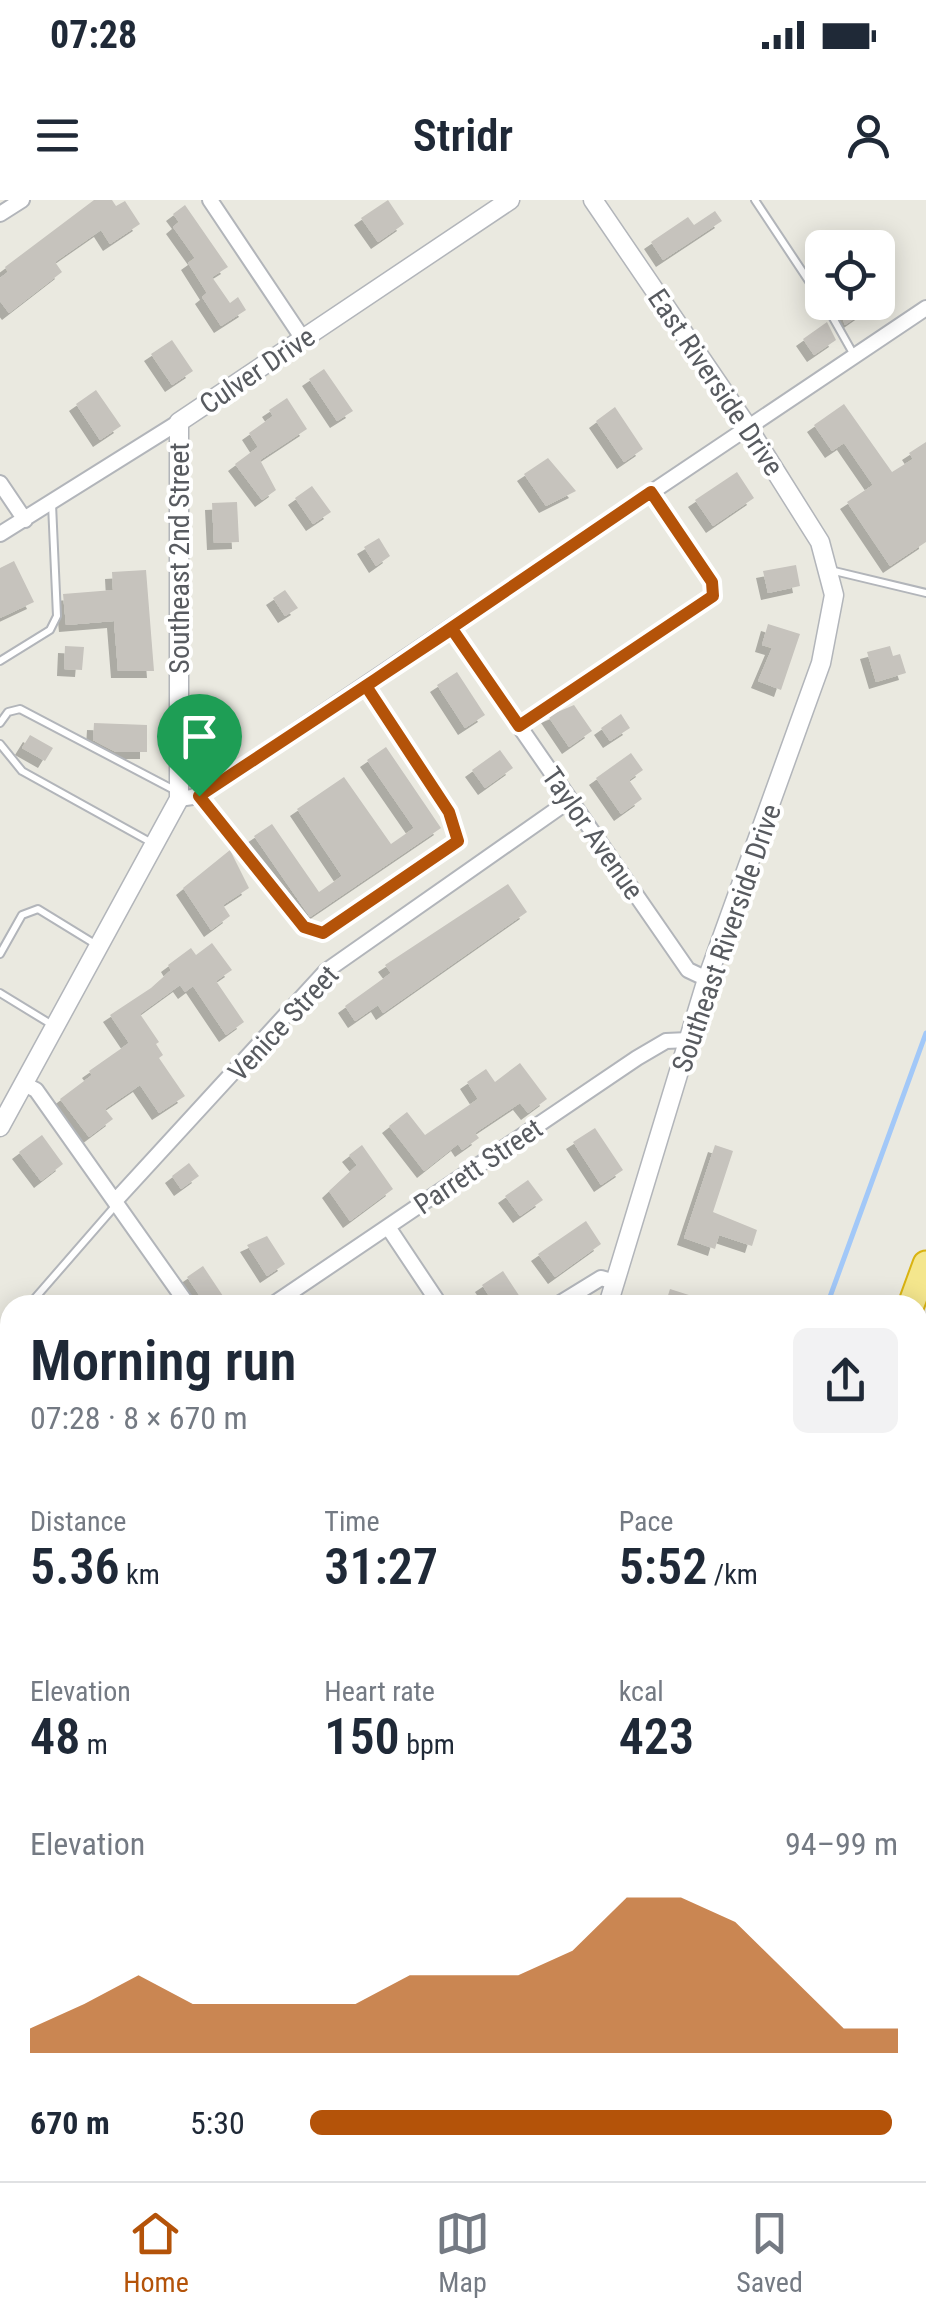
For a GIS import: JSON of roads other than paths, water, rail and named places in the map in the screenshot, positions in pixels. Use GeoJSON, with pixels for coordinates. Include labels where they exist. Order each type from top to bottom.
{"type":"FeatureCollection","features":[{"type":"Feature","properties":{"kind":"highway"},"geometry":{"type":"LineString","coordinates":[[915,1295],[926,1264]]}},
{"type":"Feature","properties":{"kind":"street"},"geometry":{"type":"LineString","coordinates":[[0,214],[22,200]]}},
{"type":"Feature","properties":{"kind":"street"},"geometry":{"type":"LineString","coordinates":[[210,200],[304,339]]}},
{"type":"Feature","properties":{"kind":"street","name":"Culver Drive"},"geometry":{"type":"LineString","coordinates":[[0,534],[179,422],[510,200]]}},
{"type":"Feature","properties":{"kind":"street","name":"East Riverside Drive"},"geometry":{"type":"LineString","coordinates":[[593,200],[748,426],[820,542],[829,570]]}},
{"type":"Feature","properties":{"kind":"street"},"geometry":{"type":"LineString","coordinates":[[179,796],[199,796],[926,308]]}},
{"type":"Feature","properties":{"kind":"street","name":"Southeast 2nd Street"},"geometry":{"type":"LineString","coordinates":[[0,1127],[179,796],[179,422]]}},
{"type":"Feature","properties":{"kind":"street"},"geometry":{"type":"LineString","coordinates":[[0,484],[25,520]]}},
{"type":"Feature","properties":{"kind":"street","name":"Southeast Riverside Drive"},"geometry":{"type":"LineString","coordinates":[[611,1295],[707,979],[825,649],[833,616],[829,570]]}},
{"type":"Feature","properties":{"kind":"street","name":"Taylor Avenue"},"geometry":{"type":"LineString","coordinates":[[452,629],[688,970],[707,979]]}},
{"type":"Feature","properties":{"kind":"street","name":"Venice Street"},"geometry":{"type":"LineString","coordinates":[[116,1202],[326,971],[570,800]]}},
{"type":"Feature","properties":{"kind":"street","name":"Parrett Street"},"geometry":{"type":"LineString","coordinates":[[287,1295],[637,1058],[678,1037],[688,1040]]}},
{"type":"Feature","properties":{"kind":"street"},"geometry":{"type":"LineString","coordinates":[[24,1084],[36,1090],[181,1295]]}},
{"type":"Feature","properties":{"kind":"street"},"geometry":{"type":"LineString","coordinates":[[388,1227],[433,1295]]}},
{"type":"Feature","properties":{"kind":"street"},"geometry":{"type":"LineString","coordinates":[[573,1295],[601,1278],[615,1282]]}},
{"type":"Feature","properties":{"kind":"lane"},"geometry":{"type":"LineString","coordinates":[[756,200],[805,275]]}},
{"type":"Feature","properties":{"kind":"lane"},"geometry":{"type":"LineString","coordinates":[[833,320],[854,356]]}},
{"type":"Feature","properties":{"kind":"lane"},"geometry":{"type":"LineString","coordinates":[[519,726],[713,596],[712,582],[651,492]]}},
{"type":"Feature","properties":{"kind":"lane"},"geometry":{"type":"LineString","coordinates":[[0,661],[50,630],[57,616],[52,502]]}},
{"type":"Feature","properties":{"kind":"lane"},"geometry":{"type":"LineString","coordinates":[[829,570],[926,593]]}},
{"type":"Feature","properties":{"kind":"lane"},"geometry":{"type":"LineString","coordinates":[[199,796],[304,927],[314,933],[332,928],[458,841],[449,812],[366,686]]}},
{"type":"Feature","properties":{"kind":"lane"},"geometry":{"type":"LineString","coordinates":[[0,723],[8,712],[20,709],[179,796]]}},
{"type":"Feature","properties":{"kind":"lane"},"geometry":{"type":"LineString","coordinates":[[0,744],[22,770],[154,845]]}},
{"type":"Feature","properties":{"kind":"lane"},"geometry":{"type":"LineString","coordinates":[[0,954],[22,916],[38,909],[98,947]]}},
{"type":"Feature","properties":{"kind":"lane"},"geometry":{"type":"LineString","coordinates":[[0,993],[55,1026]]}},
{"type":"Feature","properties":{"kind":"lane"},"geometry":{"type":"LineString","coordinates":[[37,1295],[116,1202]]}},
{"type":"Feature","properties":{"kind":"waterway"},"geometry":{"type":"LineString","coordinates":[[831,1295],[926,1033]]}}]}
